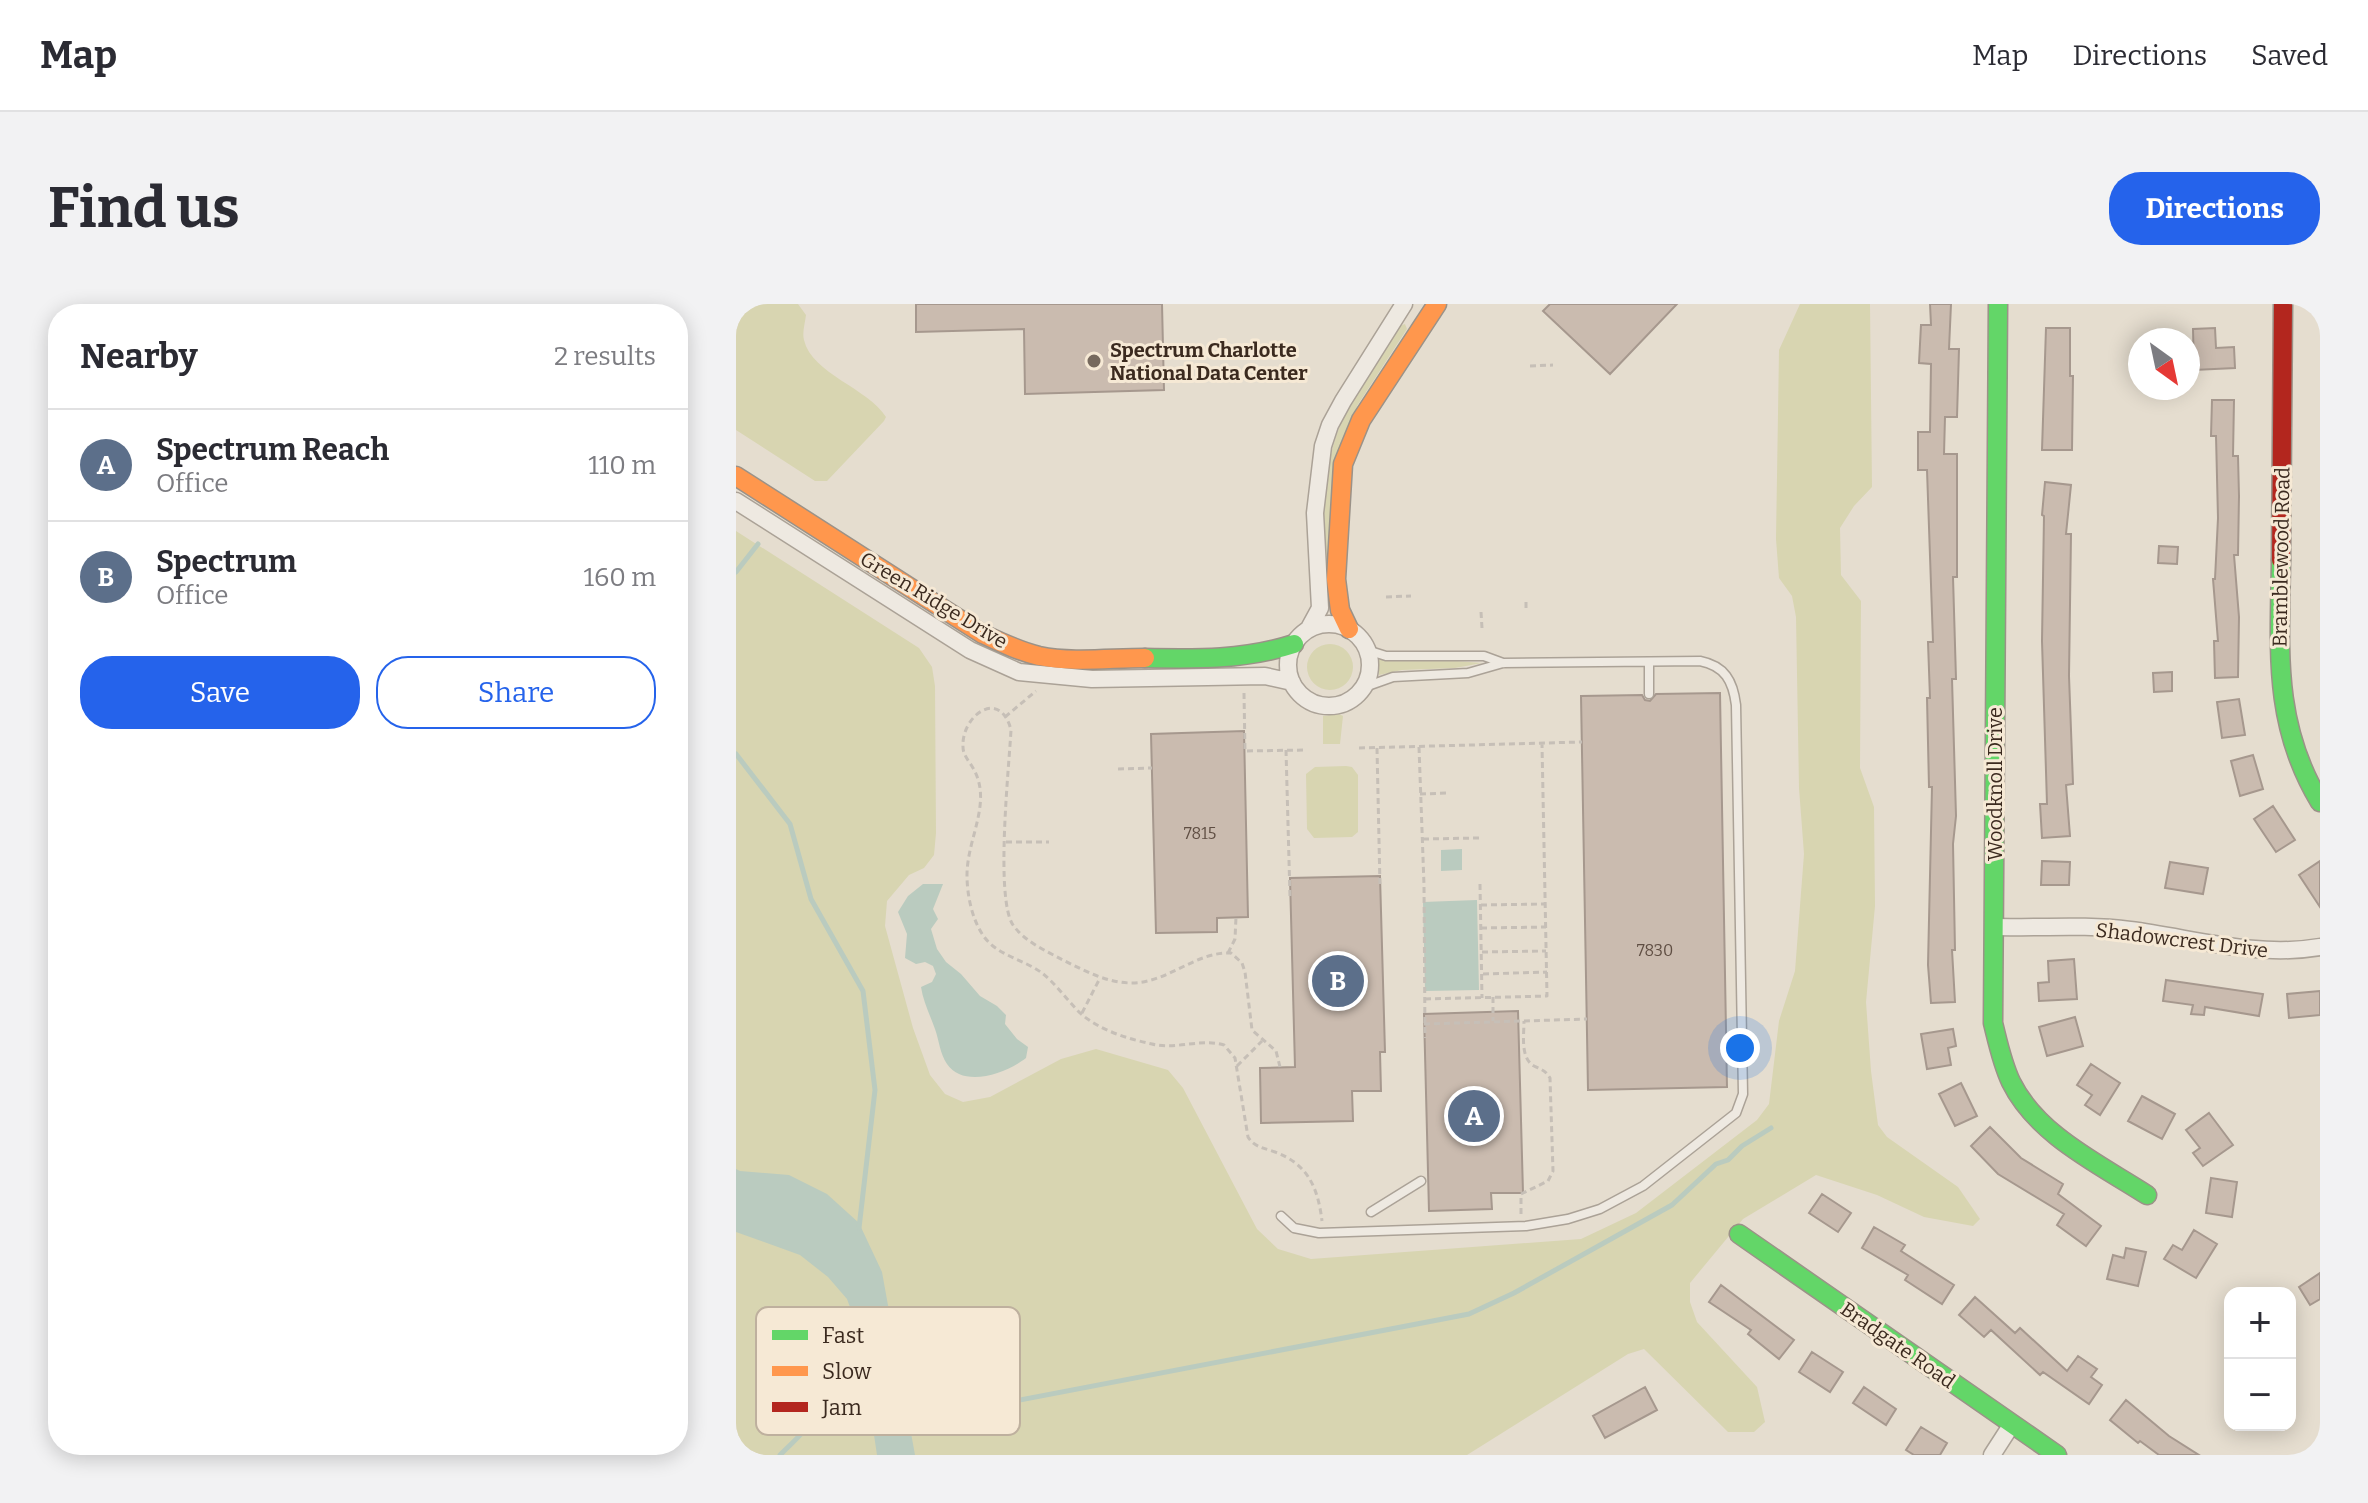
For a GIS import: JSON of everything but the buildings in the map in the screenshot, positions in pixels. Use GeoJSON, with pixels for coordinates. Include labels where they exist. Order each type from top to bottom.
{"type":"FeatureCollection","features":[{"type":"Feature","properties":{"kind":"street"},"geometry":{"type":"LineString","coordinates":[[1308,630],[1327,624],[1349,629],[1367,650],[1370,667],[1362,688],[1345,703],[1322,705],[1304,697],[1292,682],[1288,662],[1294,644],[1308,630],[1320,608],[1315,513],[1323,446],[1343,401],[1404,304]]}},
{"type":"Feature","properties":{"kind":"street"},"geometry":{"type":"LineString","coordinates":[[1349,629],[1340,610],[1336,579],[1343,464],[1361,420],[1437,304]]}},
{"type":"Feature","properties":{"kind":"street","name":"Woodknoll Drive"},"geometry":{"type":"LineString","coordinates":[[1998,304],[1993,1023],[1997,1050],[2012,1087],[2030,1112],[2049,1129],[2147,1195]]}},
{"type":"Feature","properties":{"kind":"street","name":"Bramblewood Road"},"geometry":{"type":"LineString","coordinates":[[2283,304],[2282,708],[2295,755],[2320,802]]}},
{"type":"Feature","properties":{"kind":"street","name":"Green Ridge Drive"},"geometry":{"type":"LineString","coordinates":[[736,476],[981,633],[1010,648],[1065,658],[1218,657],[1259,655],[1294,644]]}},
{"type":"Feature","properties":{"kind":"street","name":"Green Ridge Drive"},"geometry":{"type":"LineString","coordinates":[[736,501],[970,650],[1019,672],[1092,679],[1265,676],[1292,682]]}},
{"type":"Feature","properties":{"kind":"street","name":"Shadowcrest Drive"},"geometry":{"type":"LineString","coordinates":[[1995,927],[2128,929],[2269,951],[2295,952],[2320,947]]}},
{"type":"Feature","properties":{"kind":"street","name":"Bradgate Road"},"geometry":{"type":"LineString","coordinates":[[1739,1234],[2057,1455]]}},
{"type":"Feature","properties":{"kind":"street"},"geometry":{"type":"LineString","coordinates":[[1992,1455],[2012,1424]]}},
{"type":"Feature","properties":{"kind":"lane"},"geometry":{"type":"LineString","coordinates":[[1281,1216],[1294,1228],[1323,1233],[1522,1226],[1568,1219],[1623,1198],[1643,1186],[1724,1124],[1736,1113],[1741,1103],[1743,1078],[1734,690],[1731,680],[1710,663],[1503,663],[1484,656],[1386,656],[1367,650]]}},
{"type":"Feature","properties":{"kind":"lane"},"geometry":{"type":"LineString","coordinates":[[1649,662],[1649,694]]}},
{"type":"Feature","properties":{"kind":"lane"},"geometry":{"type":"LineString","coordinates":[[1362,688],[1393,677],[1468,673],[1503,663]]}},
{"type":"Feature","properties":{"kind":"lane"},"geometry":{"type":"LineString","coordinates":[[1371,1212],[1421,1181]]}},
{"type":"Feature","properties":{"kind":"path"},"geometry":{"type":"LineString","coordinates":[[1530,366],[1553,365]]}},
{"type":"Feature","properties":{"kind":"path"},"geometry":{"type":"LineString","coordinates":[[1386,597],[1411,596]]}},
{"type":"Feature","properties":{"kind":"path"},"geometry":{"type":"LineString","coordinates":[[1526,602],[1526,609]]}},
{"type":"Feature","properties":{"kind":"path"},"geometry":{"type":"LineString","coordinates":[[1481,612],[1482,628]]}},
{"type":"Feature","properties":{"kind":"path"},"geometry":{"type":"LineString","coordinates":[[1244,689],[1245,751],[1305,750]]}},
{"type":"Feature","properties":{"kind":"path"},"geometry":{"type":"LineString","coordinates":[[1005,717],[1038,690]]}},
{"type":"Feature","properties":{"kind":"path"},"geometry":{"type":"LineString","coordinates":[[1280,1067],[1276,1051],[1252,1030],[1245,972],[1237,956],[1228,953],[1215,955],[1142,982],[1116,981],[1100,978],[1047,952],[1012,924],[1006,904],[1011,730],[1005,717],[993,708],[985,707],[966,729],[963,743],[965,755],[982,787],[978,820],[968,858],[968,892],[979,927],[991,944],[1044,974],[1082,1014],[1100,1026],[1154,1045],[1224,1045],[1235,1058],[1248,1137],[1256,1145],[1288,1157],[1309,1175],[1318,1194],[1323,1233]]}},
{"type":"Feature","properties":{"kind":"path"},"geometry":{"type":"LineString","coordinates":[[1359,748],[1582,742]]}},
{"type":"Feature","properties":{"kind":"path"},"geometry":{"type":"LineString","coordinates":[[1425,999],[1547,996],[1542,744]]}},
{"type":"Feature","properties":{"kind":"path"},"geometry":{"type":"LineString","coordinates":[[1419,747],[1425,1038]]}},
{"type":"Feature","properties":{"kind":"path"},"geometry":{"type":"LineString","coordinates":[[1377,748],[1380,887]]}},
{"type":"Feature","properties":{"kind":"path"},"geometry":{"type":"LineString","coordinates":[[1286,750],[1290,897]]}},
{"type":"Feature","properties":{"kind":"path"},"geometry":{"type":"LineString","coordinates":[[1118,769],[1152,768]]}},
{"type":"Feature","properties":{"kind":"path"},"geometry":{"type":"LineString","coordinates":[[1420,794],[1449,793]]}},
{"type":"Feature","properties":{"kind":"path"},"geometry":{"type":"LineString","coordinates":[[1422,839],[1479,838]]}},
{"type":"Feature","properties":{"kind":"path"},"geometry":{"type":"LineString","coordinates":[[1006,842],[1049,842]]}},
{"type":"Feature","properties":{"kind":"path"},"geometry":{"type":"LineString","coordinates":[[1480,884],[1482,998]]}},
{"type":"Feature","properties":{"kind":"path"},"geometry":{"type":"LineString","coordinates":[[1480,905],[1545,904]]}},
{"type":"Feature","properties":{"kind":"path"},"geometry":{"type":"LineString","coordinates":[[1228,953],[1237,932],[1236,917]]}},
{"type":"Feature","properties":{"kind":"path"},"geometry":{"type":"LineString","coordinates":[[1480,928],[1546,927]]}},
{"type":"Feature","properties":{"kind":"path"},"geometry":{"type":"LineString","coordinates":[[1481,952],[1546,951]]}},
{"type":"Feature","properties":{"kind":"path"},"geometry":{"type":"LineString","coordinates":[[1481,974],[1547,972]]}},
{"type":"Feature","properties":{"kind":"path"},"geometry":{"type":"LineString","coordinates":[[1082,1014],[1100,978]]}},
{"type":"Feature","properties":{"kind":"path"},"geometry":{"type":"LineString","coordinates":[[1493,997],[1493,1022]]}},
{"type":"Feature","properties":{"kind":"path"},"geometry":{"type":"LineString","coordinates":[[1424,1024],[1503,1024],[1587,1019]]}},
{"type":"Feature","properties":{"kind":"path"},"geometry":{"type":"LineString","coordinates":[[1522,1226],[1521,1194],[1548,1181],[1553,1171],[1550,1078],[1547,1072],[1527,1059],[1524,1021]]}},
{"type":"Feature","properties":{"kind":"path"},"geometry":{"type":"LineString","coordinates":[[1237,1066],[1262,1041]]}},
{"type":"Feature","properties":{"kind":"shaded area"},"geometry":{"type":"Polygon","coordinates":[[[736,304],[798,304],[806,315],[803,337],[809,352],[829,372],[878,407],[886,417],[827,481],[815,481],[736,430],[736,304]]]}},
{"type":"Feature","properties":{"kind":"shaded area"},"geometry":{"type":"Polygon","coordinates":[[[1800,304],[1870,304],[1872,487],[1854,506],[1840,528],[1841,575],[1861,601],[1860,768],[1874,807],[1875,906],[1866,1002],[1871,1071],[1878,1125],[1887,1137],[1958,1187],[1980,1219],[1973,1226],[1924,1217],[1877,1195],[1816,1175],[1743,1219],[1690,1283],[1690,1302],[1697,1322],[1757,1387],[1765,1422],[1754,1432],[1728,1432],[1644,1349],[1628,1354],[1467,1455],[736,1455],[736,531],[919,648],[932,667],[935,686],[934,855],[924,868],[909,875],[887,901],[885,926],[913,1028],[930,1075],[945,1094],[963,1102],[990,1097],[1061,1059],[1096,1049],[1168,1070],[1183,1088],[1257,1229],[1278,1249],[1311,1259],[1581,1239],[1636,1213],[1757,1120],[1769,1104],[1779,1021],[1795,971],[1804,854],[1799,788],[1796,617],[1792,596],[1779,578],[1776,539],[1779,350],[1800,304]]]}},
{"type":"Feature","properties":{"kind":"shaded area"},"geometry":{"type":"Polygon","coordinates":[[[1405,324],[1407,329],[1357,406],[1329,591],[1324,545],[1324,499],[1331,453],[1353,399],[1400,326],[1405,324]]]}},
{"type":"Feature","properties":{"kind":"shaded area"},"geometry":{"type":"Polygon","coordinates":[[[1330,644],[1347,650],[1353,667],[1347,684],[1330,690],[1313,684],[1307,667],[1313,650],[1330,644]]]}},
{"type":"Feature","properties":{"kind":"shaded area"},"geometry":{"type":"Polygon","coordinates":[[[1379,660],[1444,660],[1482,663],[1379,675],[1379,660]]]}},
{"type":"Feature","properties":{"kind":"shaded area"},"geometry":{"type":"Polygon","coordinates":[[[1323,716],[1343,716],[1340,744],[1323,744],[1323,716]]]}},
{"type":"Feature","properties":{"kind":"shaded area"},"geometry":{"type":"Polygon","coordinates":[[[1315,767],[1352,767],[1358,775],[1358,832],[1352,837],[1314,838],[1307,829],[1306,774],[1315,767]]]}},
{"type":"Feature","properties":{"kind":"shaded area"},"geometry":{"type":"Polygon","coordinates":[[[1462,849],[1462,870],[1441,871],[1441,850],[1462,849]]]}},
{"type":"Feature","properties":{"kind":"shaded area"},"geometry":{"type":"Polygon","coordinates":[[[923,884],[943,884],[933,909],[938,919],[931,929],[937,949],[980,996],[1006,1015],[1005,1024],[1028,1047],[1026,1058],[1008,1069],[986,1076],[964,1076],[954,1072],[945,1060],[921,987],[932,982],[936,974],[933,966],[925,962],[916,964],[905,958],[907,934],[898,912],[908,896],[923,884]]]}},
{"type":"Feature","properties":{"kind":"shaded area"},"geometry":{"type":"Polygon","coordinates":[[[1477,900],[1479,990],[1425,991],[1423,902],[1477,900]]]}},
{"type":"Feature","properties":{"kind":"shaded area"},"geometry":{"type":"Polygon","coordinates":[[[736,1169],[789,1175],[827,1194],[859,1223],[882,1272],[888,1307],[850,1307],[828,1277],[800,1255],[736,1232],[736,1169]]]}},
{"type":"Feature","properties":{"kind":"shaded area"},"geometry":{"type":"Polygon","coordinates":[[[874,1435],[911,1435],[915,1455],[877,1455],[874,1435]]]}},
{"type":"Feature","properties":{"kind":"waterway"},"geometry":{"type":"LineString","coordinates":[[736,572],[758,544]]}},
{"type":"Feature","properties":{"kind":"waterway"},"geometry":{"type":"LineString","coordinates":[[736,754],[790,824],[811,899],[863,991],[875,1090],[859,1228]]}},
{"type":"Feature","properties":{"kind":"waterway"},"geometry":{"type":"LineString","coordinates":[[1020,1400],[1469,1314],[1514,1293],[1672,1205],[1716,1164],[1728,1160],[1742,1146],[1771,1128]]}},
{"type":"Feature","properties":{"kind":"waterway"},"geometry":{"type":"LineString","coordinates":[[780,1455],[800,1435]]}},
{"type":"Feature","properties":{"kind":"traffic: fast"},"geometry":{"type":"LineString","coordinates":[[1998,304],[1993,1023],[2011,1082],[2036,1118],[2071,1147],[2147,1195]]}},
{"type":"Feature","properties":{"kind":"traffic: fast"},"geometry":{"type":"LineString","coordinates":[[2281,560],[2280,654],[2286,714],[2305,773],[2320,802]]}},
{"type":"Feature","properties":{"kind":"traffic: fast"},"geometry":{"type":"LineString","coordinates":[[1145,658],[1239,656],[1294,644]]}},
{"type":"Feature","properties":{"kind":"traffic: fast"},"geometry":{"type":"LineString","coordinates":[[1739,1234],[2057,1455]]}},
{"type":"Feature","properties":{"kind":"traffic: slow"},"geometry":{"type":"LineString","coordinates":[[1349,629],[1340,610],[1336,579],[1343,464],[1361,420],[1437,304]]}},
{"type":"Feature","properties":{"kind":"traffic: slow"},"geometry":{"type":"LineString","coordinates":[[736,476],[981,633],[1002,643],[1052,658],[1145,658]]}},
{"type":"Feature","properties":{"kind":"traffic: jam"},"geometry":{"type":"LineString","coordinates":[[2281,560],[2283,304]]}},
{"type":"Feature","properties":{"kind":"place","name":"Spectrum Charlotte National Data Center"},"geometry":{"type":"Point","coordinates":[1094,361]}},
{"type":"Feature","properties":{"kind":"place","name":"Spectrum"},"geometry":{"type":"Point","coordinates":[1338,981]}},
{"type":"Feature","properties":{"kind":"place","name":"Spectrum Reach"},"geometry":{"type":"Point","coordinates":[1474,1116]}}]}
